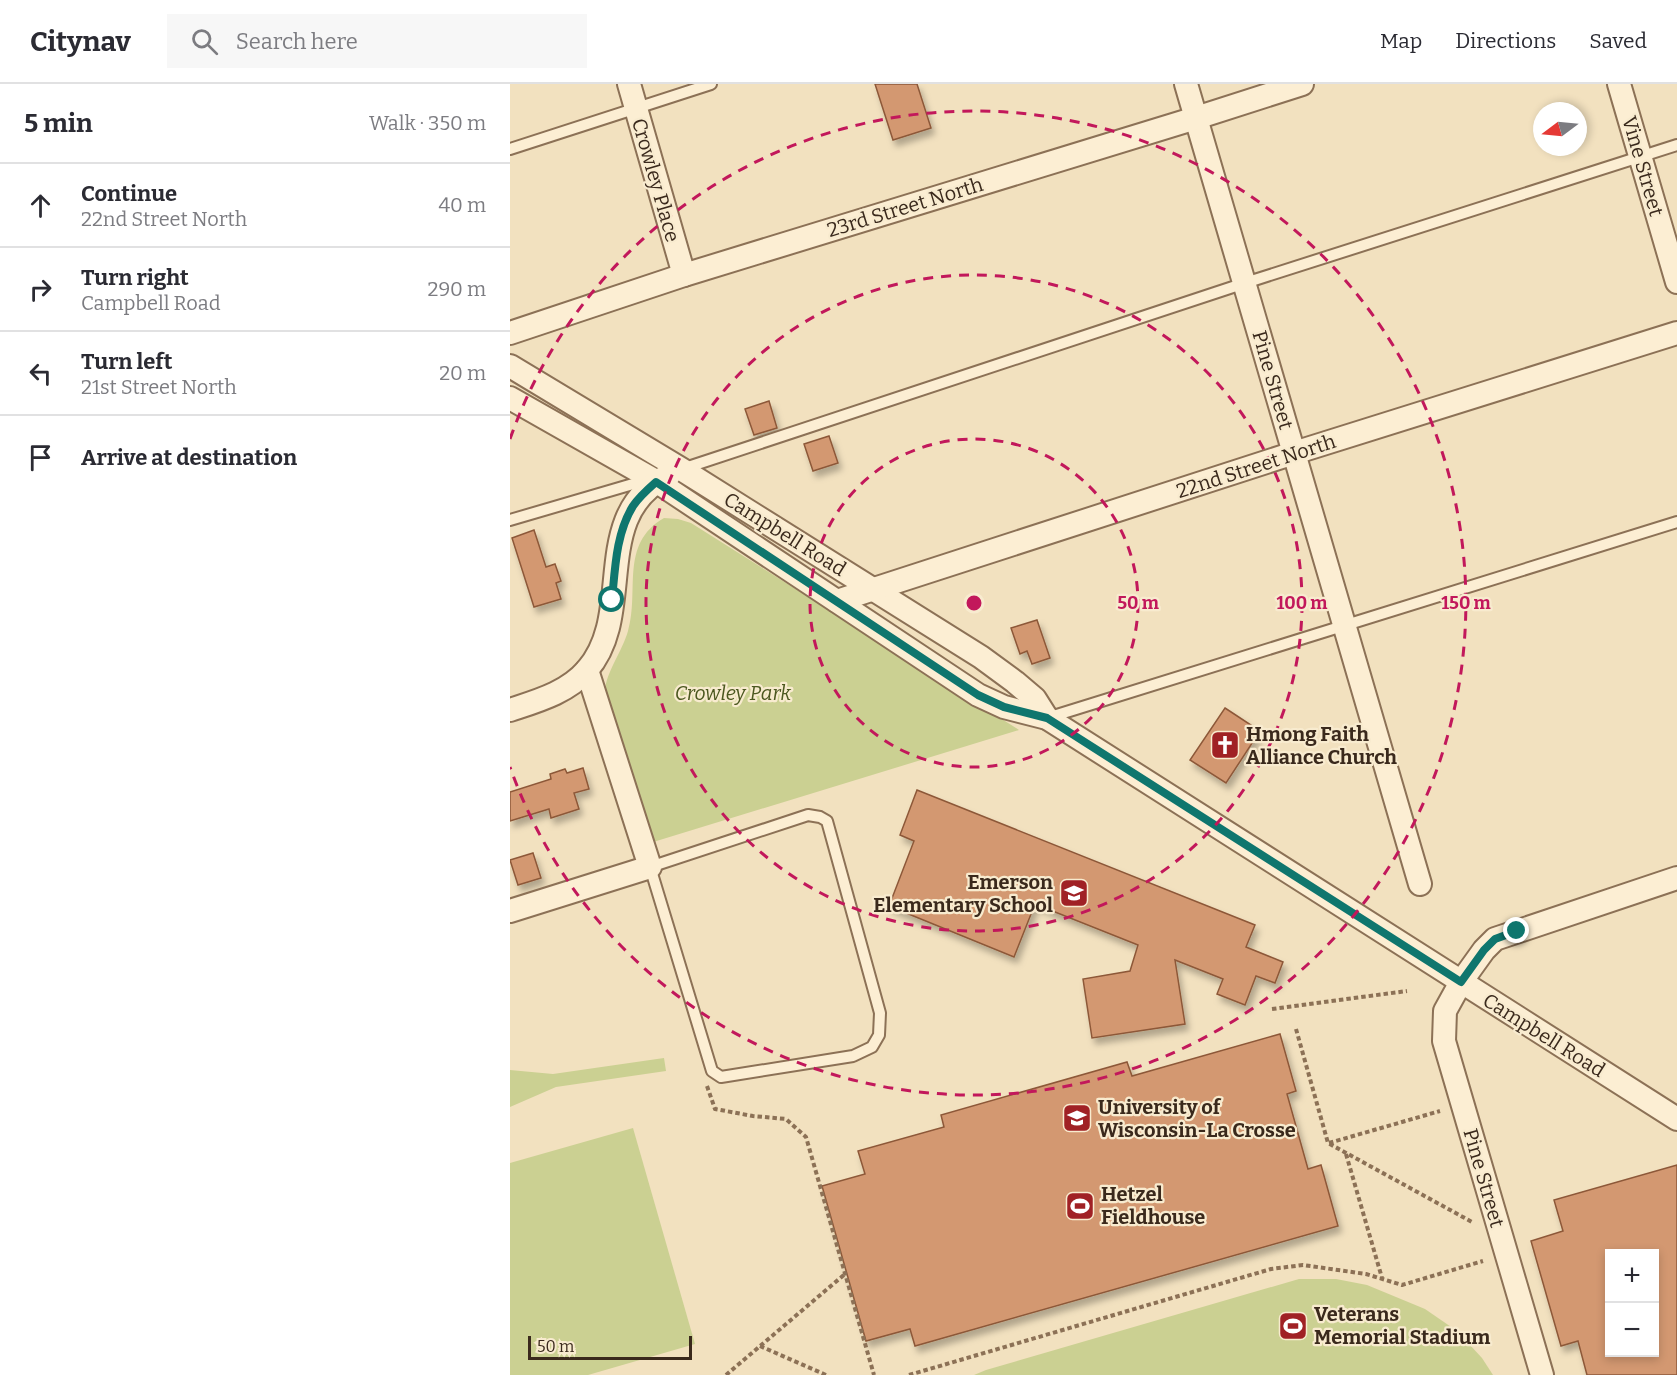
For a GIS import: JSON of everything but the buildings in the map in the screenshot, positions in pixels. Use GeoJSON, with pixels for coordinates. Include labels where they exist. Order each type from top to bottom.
{"type":"FeatureCollection","features":[{"type":"Feature","properties":{"kind":"street","name":"Crowley Place"},"geometry":{"type":"LineString","coordinates":[[629,84],[684,275]]}},
{"type":"Feature","properties":{"kind":"street","name":"Pine Street"},"geometry":{"type":"LineString","coordinates":[[1186,84],[1420,884]]}},
{"type":"Feature","properties":{"kind":"street","name":"23rd Street North"},"geometry":{"type":"LineString","coordinates":[[510,333],[684,275],[1302,84]]}},
{"type":"Feature","properties":{"kind":"street","name":"Vine Street"},"geometry":{"type":"LineString","coordinates":[[1619,84],[1677,282]]}},
{"type":"Feature","properties":{"kind":"street","name":"22nd Street North"},"geometry":{"type":"LineString","coordinates":[[837,601],[1294,453],[1677,333]]}},
{"type":"Feature","properties":{"kind":"street","name":"Campbell Road"},"geometry":{"type":"LineString","coordinates":[[510,366],[681,469],[981,657],[1035,699],[1047,718]]}},
{"type":"Feature","properties":{"kind":"street","name":"Campbell Road"},"geometry":{"type":"LineString","coordinates":[[510,398],[653,480],[978,695],[1004,707],[1047,718],[1677,1119]]}},
{"type":"Feature","properties":{"kind":"street"},"geometry":{"type":"LineString","coordinates":[[510,710],[542,700],[567,687],[587,670],[598,653],[608,630],[616,560],[621,537],[633,505],[653,480],[681,469]]}},
{"type":"Feature","properties":{"kind":"street"},"geometry":{"type":"LineString","coordinates":[[510,911],[650,867],[587,670]]}},
{"type":"Feature","properties":{"kind":"street","name":"Pine Street"},"geometry":{"type":"LineString","coordinates":[[1542,1375],[1444,1041],[1445,1011],[1461,982],[1484,950],[1495,939],[1677,878]]}},
{"type":"Feature","properties":{"kind":"lane"},"geometry":{"type":"LineString","coordinates":[[510,149],[711,84]]}},
{"type":"Feature","properties":{"kind":"lane"},"geometry":{"type":"LineString","coordinates":[[681,469],[1245,283],[1677,145]]}},
{"type":"Feature","properties":{"kind":"lane"},"geometry":{"type":"LineString","coordinates":[[510,520],[653,480]]}},
{"type":"Feature","properties":{"kind":"lane"},"geometry":{"type":"LineString","coordinates":[[1047,718],[1677,522]]}},
{"type":"Feature","properties":{"kind":"lane"},"geometry":{"type":"LineString","coordinates":[[808,815],[827,821],[880,1012],[879,1035],[872,1047],[853,1056],[721,1077],[712,1071],[650,867],[808,815]]}},
{"type":"Feature","properties":{"kind":"path"},"geometry":{"type":"LineString","coordinates":[[1272,1009],[1407,991]]}},
{"type":"Feature","properties":{"kind":"path"},"geometry":{"type":"LineString","coordinates":[[1296,1029],[1328,1143],[1472,1222]]}},
{"type":"Feature","properties":{"kind":"path"},"geometry":{"type":"LineString","coordinates":[[712,1100],[715,1109],[786,1119],[806,1137],[874,1375]]}},
{"type":"Feature","properties":{"kind":"path"},"geometry":{"type":"LineString","coordinates":[[1328,1143],[1440,1111]]}},
{"type":"Feature","properties":{"kind":"path"},"geometry":{"type":"LineString","coordinates":[[1346,1153],[1382,1278]]}},
{"type":"Feature","properties":{"kind":"path"},"geometry":{"type":"LineString","coordinates":[[909,1375],[1271,1269],[1303,1265],[1366,1274],[1402,1285],[1484,1261]]}},
{"type":"Feature","properties":{"kind":"path"},"geometry":{"type":"LineString","coordinates":[[726,1375],[845,1274]]}},
{"type":"Feature","properties":{"kind":"path"},"geometry":{"type":"LineString","coordinates":[[760,1346],[826,1375]]}},
{"type":"Feature","properties":{"kind":"green space","name":"Crowley Park"},"geometry":{"type":"Polygon","coordinates":[[[664,518],[691,523],[1019,730],[650,843],[605,691],[608,677],[628,631],[636,555],[641,541],[650,529],[664,518]]]}},
{"type":"Feature","properties":{"kind":"green space"},"geometry":{"type":"Polygon","coordinates":[[[664,1058],[666,1071],[556,1087],[510,1107],[510,1070],[553,1074],[664,1058]]]}},
{"type":"Feature","properties":{"kind":"green space"},"geometry":{"type":"Polygon","coordinates":[[[633,1128],[695,1344],[588,1375],[510,1375],[510,1163],[633,1128]]]}},
{"type":"Feature","properties":{"kind":"green space","name":"Veterans Memorial Stadium"},"geometry":{"type":"Polygon","coordinates":[[[1299,1279],[1336,1279],[1367,1285],[1425,1309],[1457,1331],[1482,1358],[1493,1375],[974,1375],[986,1370],[1299,1279]]]}},
{"type":"Feature","properties":{"kind":"place","name":"Hmong Faith Alliance Church"},"geometry":{"type":"Point","coordinates":[1225,745]}},
{"type":"Feature","properties":{"kind":"place","name":"Emerson Elementary School"},"geometry":{"type":"Point","coordinates":[1074,893]}},
{"type":"Feature","properties":{"kind":"place","name":"University of Wisconsin-La Crosse"},"geometry":{"type":"Point","coordinates":[1077,1118]}},
{"type":"Feature","properties":{"kind":"place","name":"Hetzel Fieldhouse"},"geometry":{"type":"Point","coordinates":[1080,1206]}},
{"type":"Feature","properties":{"kind":"place","name":"Veterans Memorial Stadium"},"geometry":{"type":"Point","coordinates":[1293,1326]}},
{"type":"Feature","properties":{"kind":"route"},"geometry":{"type":"LineString","coordinates":[[612,600],[616,560],[627,519],[633,505],[656,482],[978,695],[1004,707],[1047,718],[1461,982],[1484,950],[1495,939],[1517,931]]}}]}
